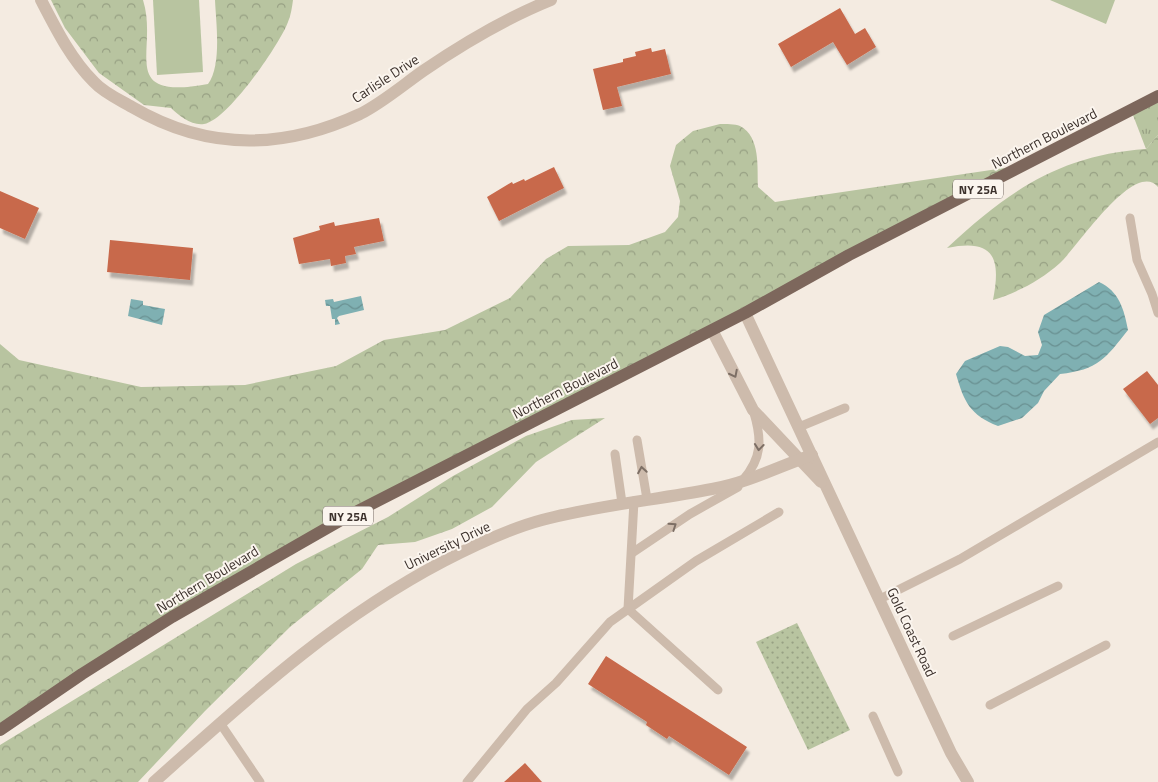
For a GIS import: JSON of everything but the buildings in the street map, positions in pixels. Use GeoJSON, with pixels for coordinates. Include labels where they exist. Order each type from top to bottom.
{"type":"FeatureCollection","features":[{"type":"Feature","properties":{"kind":"main road","name":"Northern Boulevard"},"geometry":{"type":"LineString","coordinates":[[0,730],[82,674],[264,562],[357,512],[745,313],[858,251],[1158,96]]}},
{"type":"Feature","properties":{"kind":"street","name":"Carlisle Drive"},"geometry":{"type":"LineString","coordinates":[[41,0],[60,38],[95,83],[123,102],[150,118],[189,132],[222,140],[264,141],[317,132],[362,113],[473,37],[516,14],[551,0]]}},
{"type":"Feature","properties":{"kind":"street","name":"Gold Coast Road"},"geometry":{"type":"LineString","coordinates":[[745,313],[800,427],[806,457]]}},
{"type":"Feature","properties":{"kind":"street","name":"Gold Coast Road"},"geometry":{"type":"LineString","coordinates":[[712,330],[753,410],[806,457],[832,493],[952,753],[968,782]]}},
{"type":"Feature","properties":{"kind":"street","name":"University Drive"},"geometry":{"type":"LineString","coordinates":[[154,782],[220,723],[341,624],[408,580],[481,542],[541,520],[634,501],[714,489],[806,457]]}},
{"type":"Feature","properties":{"kind":"lane"},"geometry":{"type":"LineString","coordinates":[[1130,218],[1137,260],[1158,313]]}},
{"type":"Feature","properties":{"kind":"lane"},"geometry":{"type":"LineString","coordinates":[[800,427],[845,408]]}},
{"type":"Feature","properties":{"kind":"lane"},"geometry":{"type":"LineString","coordinates":[[743,480],[756,461],[760,447],[759,431],[753,410]]}},
{"type":"Feature","properties":{"kind":"lane"},"geometry":{"type":"LineString","coordinates":[[628,610],[637,440]]}},
{"type":"Feature","properties":{"kind":"lane"},"geometry":{"type":"LineString","coordinates":[[880,599],[960,559],[1158,442]]}},
{"type":"Feature","properties":{"kind":"lane"},"geometry":{"type":"LineString","coordinates":[[615,454],[634,501]]}},
{"type":"Feature","properties":{"kind":"lane"},"geometry":{"type":"LineString","coordinates":[[632,553],[690,514],[758,475]]}},
{"type":"Feature","properties":{"kind":"lane"},"geometry":{"type":"LineString","coordinates":[[467,782],[527,709],[556,683],[610,622],[696,560],[779,512]]}},
{"type":"Feature","properties":{"kind":"lane"},"geometry":{"type":"LineString","coordinates":[[953,636],[1058,586]]}},
{"type":"Feature","properties":{"kind":"lane"},"geometry":{"type":"LineString","coordinates":[[628,610],[718,690]]}},
{"type":"Feature","properties":{"kind":"lane"},"geometry":{"type":"LineString","coordinates":[[990,705],[1106,645]]}},
{"type":"Feature","properties":{"kind":"lane"},"geometry":{"type":"LineString","coordinates":[[873,716],[898,772]]}},
{"type":"Feature","properties":{"kind":"lane"},"geometry":{"type":"LineString","coordinates":[[220,723],[260,782]]}},
{"type":"Feature","properties":{"kind":"green space"},"geometry":{"type":"Polygon","coordinates":[[[51,0],[143,0],[147,19],[147,67],[151,78],[161,85],[179,87],[208,84],[212,76],[217,55],[215,0],[293,0],[290,17],[283,33],[252,80],[226,110],[214,120],[199,124],[186,120],[171,108],[144,105],[99,73],[65,28],[51,0]]]}},
{"type":"Feature","properties":{"kind":"green space"},"geometry":{"type":"Polygon","coordinates":[[[153,0],[199,0],[203,72],[157,75],[153,0]]]}},
{"type":"Feature","properties":{"kind":"green space"},"geometry":{"type":"Polygon","coordinates":[[[1050,0],[1115,0],[1106,24],[1050,0]]]}},
{"type":"Feature","properties":{"kind":"green space"},"geometry":{"type":"Polygon","coordinates":[[[1158,96],[1158,135],[1146,149],[1131,110],[1158,96]]]}},
{"type":"Feature","properties":{"kind":"green space"},"geometry":{"type":"Polygon","coordinates":[[[720,124],[740,126],[752,138],[755,145],[758,187],[775,202],[1024,165],[264,562],[0,730],[0,344],[19,360],[141,387],[245,385],[336,366],[384,340],[445,330],[510,298],[546,259],[568,246],[629,245],[665,232],[678,217],[680,201],[670,166],[676,145],[693,131],[720,124]]]}},
{"type":"Feature","properties":{"kind":"green space"},"geometry":{"type":"Polygon","coordinates":[[[1158,135],[1158,187],[1148,182],[1135,185],[1121,195],[1106,209],[1060,263],[1028,285],[993,300],[996,273],[995,263],[991,255],[985,249],[976,246],[947,248],[992,209],[1037,179],[1087,159],[1146,149],[1158,135]]]}},
{"type":"Feature","properties":{"kind":"green space"},"geometry":{"type":"Polygon","coordinates":[[[605,418],[536,462],[492,507],[452,529],[415,542],[378,545],[362,569],[290,627],[205,711],[138,782],[0,782],[0,745],[296,564],[388,517],[453,476],[526,436],[572,420],[605,418]]]}},
{"type":"Feature","properties":{"kind":"green space"},"geometry":{"type":"Polygon","coordinates":[[[797,623],[850,730],[808,750],[756,642],[797,623]]]}},
{"type":"Feature","properties":{"kind":"water"},"geometry":{"type":"Polygon","coordinates":[[[1099,282],[1111,290],[1120,302],[1128,330],[1107,355],[1092,366],[1060,374],[1044,391],[1038,403],[1022,418],[998,426],[988,422],[975,412],[965,400],[956,374],[965,361],[1000,346],[1008,347],[1025,356],[1038,355],[1042,345],[1038,332],[1044,315],[1099,282]]]}},
{"type":"Feature","properties":{"kind":"water"},"geometry":{"type":"Polygon","coordinates":[[[361,296],[364,310],[339,316],[337,318],[340,324],[335,325],[335,319],[332,319],[330,306],[326,306],[325,300],[333,299],[334,302],[361,296]]]}},
{"type":"Feature","properties":{"kind":"water"},"geometry":{"type":"Polygon","coordinates":[[[131,299],[143,301],[143,305],[165,309],[162,325],[128,316],[131,299]]]}}]}
